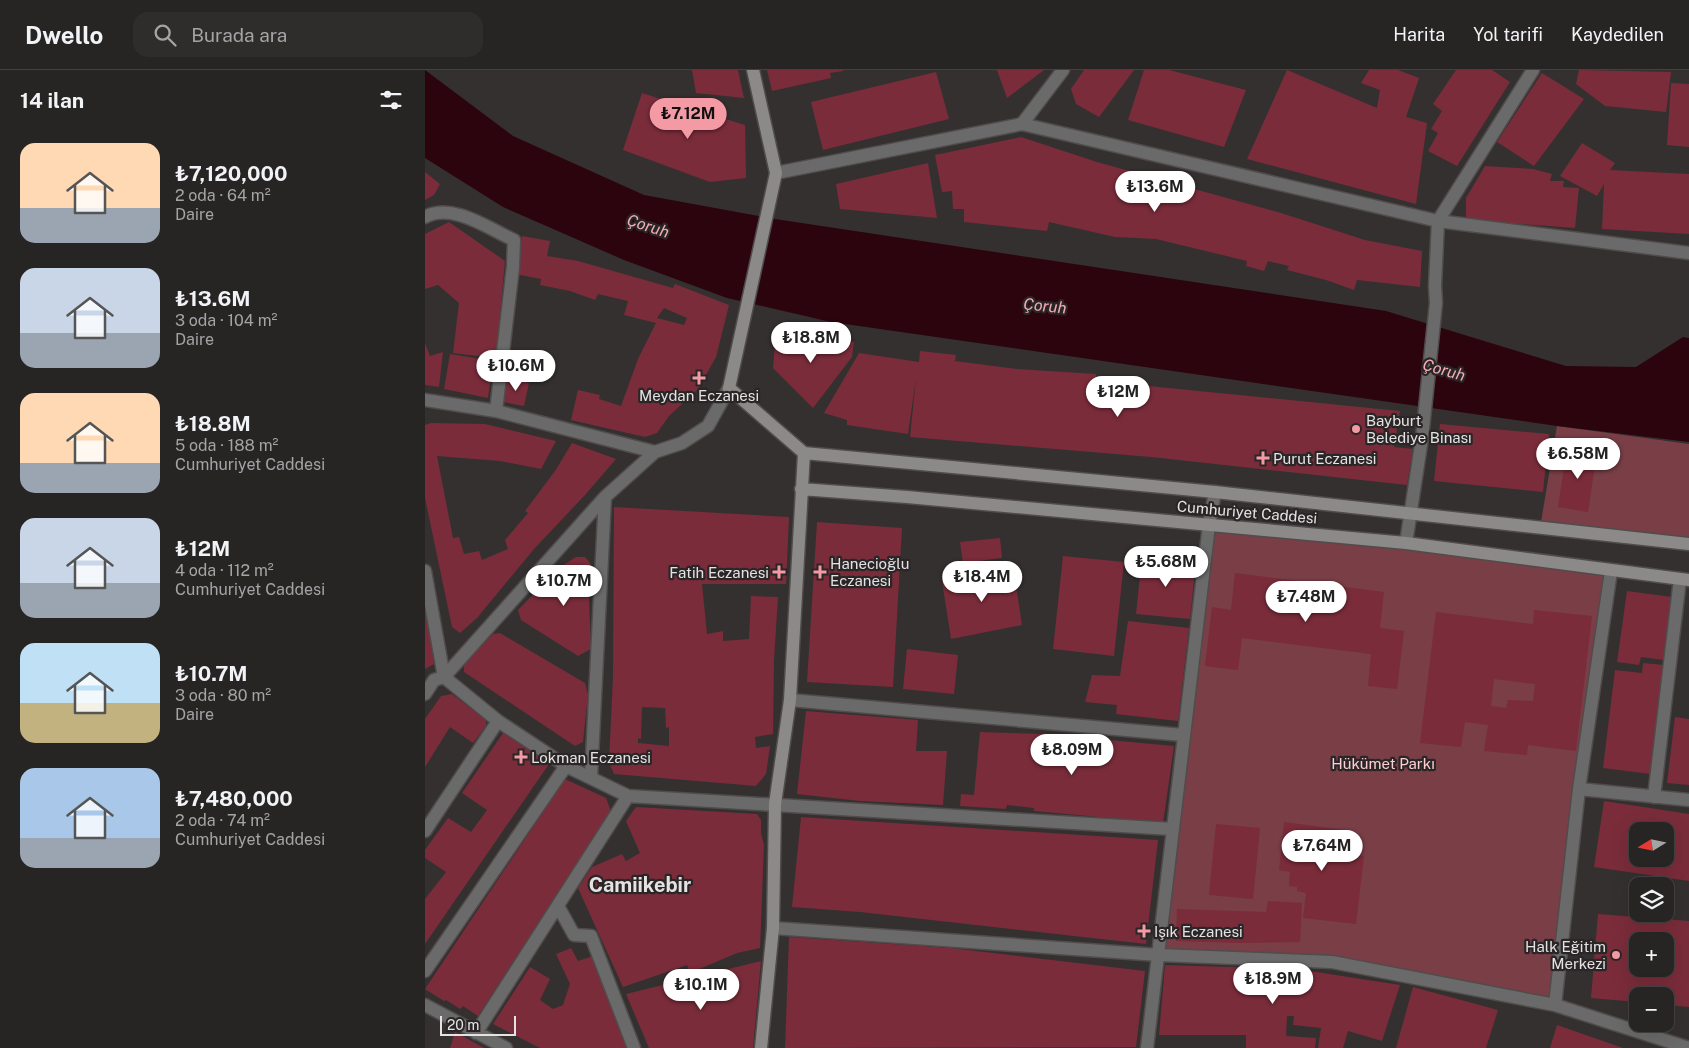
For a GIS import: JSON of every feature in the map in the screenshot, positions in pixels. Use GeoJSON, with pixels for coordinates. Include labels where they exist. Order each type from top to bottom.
{"type":"FeatureCollection","features":[{"type":"Feature","properties":{"kind":"main road"},"geometry":{"type":"LineString","coordinates":[[753,70],[776,173],[747,314],[729,388],[804,453],[790,700],[775,804],[773,928],[761,1048]]}},
{"type":"Feature","properties":{"kind":"main road","name":"Cumhuriyet Caddesi"},"geometry":{"type":"LineString","coordinates":[[804,453],[1215,492],[1689,544]]}},
{"type":"Feature","properties":{"kind":"main road","name":"Cumhuriyet Caddesi"},"geometry":{"type":"LineString","coordinates":[[801,490],[1406,543],[1611,572],[1685,580]]}},
{"type":"Feature","properties":{"kind":"street"},"geometry":{"type":"LineString","coordinates":[[1022,124],[1063,70]]}},
{"type":"Feature","properties":{"kind":"street"},"geometry":{"type":"LineString","coordinates":[[1406,543],[1422,438],[1436,303],[1438,221],[1533,70]]}},
{"type":"Feature","properties":{"kind":"street"},"geometry":{"type":"LineString","coordinates":[[776,173],[1022,124],[1438,221],[1689,253]]}},
{"type":"Feature","properties":{"kind":"street"},"geometry":{"type":"LineString","coordinates":[[425,217],[434,212],[456,213],[514,240],[513,267],[496,411]]}},
{"type":"Feature","properties":{"kind":"street"},"geometry":{"type":"LineString","coordinates":[[425,694],[434,679],[605,497],[655,452],[682,443],[708,426],[729,388]]}},
{"type":"Feature","properties":{"kind":"street"},"geometry":{"type":"LineString","coordinates":[[425,400],[496,411],[655,452]]}},
{"type":"Feature","properties":{"kind":"street"},"geometry":{"type":"LineString","coordinates":[[1147,1048],[1159,955],[1171,829],[1209,525],[1215,492]]}},
{"type":"Feature","properties":{"kind":"street"},"geometry":{"type":"LineString","coordinates":[[591,778],[605,497]]}},
{"type":"Feature","properties":{"kind":"street"},"geometry":{"type":"LineString","coordinates":[[425,571],[434,679]]}},
{"type":"Feature","properties":{"kind":"street"},"geometry":{"type":"LineString","coordinates":[[1555,1005],[1579,789],[1611,572]]}},
{"type":"Feature","properties":{"kind":"street"},"geometry":{"type":"LineString","coordinates":[[1654,797],[1685,580]]}},
{"type":"Feature","properties":{"kind":"street"},"geometry":{"type":"LineString","coordinates":[[434,679],[566,766],[628,796],[1171,829]]}},
{"type":"Feature","properties":{"kind":"street"},"geometry":{"type":"LineString","coordinates":[[790,700],[1183,735]]}},
{"type":"Feature","properties":{"kind":"street"},"geometry":{"type":"LineString","coordinates":[[425,831],[498,721]]}},
{"type":"Feature","properties":{"kind":"street"},"geometry":{"type":"LineString","coordinates":[[425,971],[566,766]]}},
{"type":"Feature","properties":{"kind":"street"},"geometry":{"type":"LineString","coordinates":[[1579,789],[1689,800]]}},
{"type":"Feature","properties":{"kind":"street"},"geometry":{"type":"LineString","coordinates":[[476,1033],[628,796]]}},
{"type":"Feature","properties":{"kind":"street"},"geometry":{"type":"LineString","coordinates":[[559,906],[574,935],[591,936],[634,1048]]}},
{"type":"Feature","properties":{"kind":"street"},"geometry":{"type":"LineString","coordinates":[[773,928],[1159,955],[1332,962],[1555,1005],[1689,1048]]}},
{"type":"Feature","properties":{"kind":"street"},"geometry":{"type":"LineString","coordinates":[[425,1005],[506,1048]]}},
{"type":"Feature","properties":{"kind":"green space"},"geometry":{"type":"Polygon","coordinates":[[[1557,426],[1689,444],[1689,543],[1540,528],[1557,426]]]}},
{"type":"Feature","properties":{"kind":"green space","name":"Hükümet Parkı"},"geometry":{"type":"Polygon","coordinates":[[[1209,525],[1611,571],[1555,1005],[1332,962],[1159,955],[1209,525]]]}},
{"type":"Feature","properties":{"kind":"water","name":"Çoruh"},"geometry":{"type":"Polygon","coordinates":[[[425,70],[513,136],[644,195],[775,219],[1386,311],[1566,366],[1636,367],[1683,337],[1689,338],[1689,442],[1557,426],[831,322],[727,298],[624,260],[503,207],[425,158],[425,70]]]}},
{"type":"Feature","properties":{"kind":"building"},"geometry":{"type":"Polygon","coordinates":[[[692,70],[738,70],[744,98],[696,93],[692,70]]]}},
{"type":"Feature","properties":{"kind":"building"},"geometry":{"type":"Polygon","coordinates":[[[767,70],[843,71],[830,73],[831,78],[772,91],[767,70]]]}},
{"type":"Feature","properties":{"kind":"building"},"geometry":{"type":"Polygon","coordinates":[[[997,70],[1044,70],[1007,98],[997,70]]]}},
{"type":"Feature","properties":{"kind":"building"},"geometry":{"type":"Polygon","coordinates":[[[1084,70],[1134,70],[1099,117],[1076,104],[1071,89],[1084,70]]]}},
{"type":"Feature","properties":{"kind":"building"},"geometry":{"type":"Polygon","coordinates":[[[1144,70],[1169,70],[1246,90],[1224,147],[1128,120],[1144,70]]]}},
{"type":"Feature","properties":{"kind":"building"},"geometry":{"type":"Polygon","coordinates":[[[1287,70],[1377,108],[1380,90],[1361,83],[1369,70],[1398,70],[1419,78],[1406,117],[1427,123],[1416,204],[1247,159],[1287,70]]]}},
{"type":"Feature","properties":{"kind":"building"},"geometry":{"type":"Polygon","coordinates":[[[1456,70],[1492,70],[1510,82],[1457,166],[1428,151],[1438,133],[1431,129],[1442,111],[1433,104],[1456,70]]]}},
{"type":"Feature","properties":{"kind":"building"},"geometry":{"type":"Polygon","coordinates":[[[1579,70],[1671,72],[1666,112],[1605,106],[1576,84],[1579,70]]]}},
{"type":"Feature","properties":{"kind":"building"},"geometry":{"type":"Polygon","coordinates":[[[936,72],[949,119],[823,150],[811,102],[936,72]]]}},
{"type":"Feature","properties":{"kind":"building"},"geometry":{"type":"Polygon","coordinates":[[[1542,73],[1584,99],[1534,166],[1497,142],[1542,73]]]}},
{"type":"Feature","properties":{"kind":"building"},"geometry":{"type":"Polygon","coordinates":[[[1671,83],[1689,84],[1689,147],[1667,145],[1671,83]]]}},
{"type":"Feature","properties":{"kind":"building"},"geometry":{"type":"Polygon","coordinates":[[[642,93],[745,125],[746,178],[710,182],[623,150],[642,93]]]}},
{"type":"Feature","properties":{"kind":"building"},"geometry":{"type":"Polygon","coordinates":[[[1021,137],[1097,162],[1281,213],[1365,240],[1422,251],[1420,287],[1357,280],[1354,290],[1326,280],[1287,270],[1289,266],[1268,261],[1264,271],[1246,266],[1247,261],[1156,239],[1115,237],[1049,222],[1047,231],[964,222],[964,209],[953,209],[952,191],[942,192],[935,155],[1021,137]]]}},
{"type":"Feature","properties":{"kind":"building"},"geometry":{"type":"Polygon","coordinates":[[[1582,143],[1615,163],[1610,170],[1689,174],[1689,234],[1602,229],[1604,184],[1597,196],[1560,176],[1582,143]]]}},
{"type":"Feature","properties":{"kind":"building"},"geometry":{"type":"Polygon","coordinates":[[[928,163],[937,218],[840,209],[836,184],[928,163]]]}},
{"type":"Feature","properties":{"kind":"building"},"geometry":{"type":"Polygon","coordinates":[[[1485,166],[1533,169],[1552,174],[1550,181],[1564,181],[1563,187],[1579,188],[1575,228],[1466,220],[1466,198],[1485,166]]]}},
{"type":"Feature","properties":{"kind":"building"},"geometry":{"type":"Polygon","coordinates":[[[425,172],[440,184],[434,195],[425,200],[425,172]]]}},
{"type":"Feature","properties":{"kind":"building"},"geometry":{"type":"Polygon","coordinates":[[[449,222],[505,261],[496,358],[453,353],[459,303],[438,285],[425,289],[425,234],[449,222]]]}},
{"type":"Feature","properties":{"kind":"building"},"geometry":{"type":"Polygon","coordinates":[[[522,236],[550,241],[547,256],[578,261],[673,288],[675,284],[729,305],[716,357],[698,389],[669,416],[657,433],[645,437],[571,420],[578,390],[600,395],[599,399],[621,406],[638,359],[656,323],[624,315],[628,301],[598,294],[595,300],[570,291],[540,285],[541,279],[515,274],[522,236]],[[664,308],[657,318],[684,325],[687,318],[664,308]]]}},
{"type":"Feature","properties":{"kind":"building"},"geometry":{"type":"Polygon","coordinates":[[[776,334],[854,342],[852,357],[813,408],[773,368],[776,334]]]}},
{"type":"Feature","properties":{"kind":"building"},"geometry":{"type":"Polygon","coordinates":[[[425,343],[430,356],[443,352],[439,387],[425,385],[425,343]]]}},
{"type":"Feature","properties":{"kind":"building"},"geometry":{"type":"Polygon","coordinates":[[[920,351],[956,355],[955,361],[1017,369],[1096,374],[1096,379],[1158,387],[1400,411],[1394,447],[1413,449],[1407,485],[1151,457],[910,437],[916,378],[908,434],[847,425],[847,420],[824,413],[859,353],[919,362],[920,351]]]}},
{"type":"Feature","properties":{"kind":"building"},"geometry":{"type":"Polygon","coordinates":[[[450,354],[493,361],[488,398],[444,389],[450,354]]]}},
{"type":"Feature","properties":{"kind":"building"},"geometry":{"type":"Polygon","coordinates":[[[508,378],[529,383],[524,406],[503,402],[508,378]]]}},
{"type":"Feature","properties":{"kind":"building"},"geometry":{"type":"Polygon","coordinates":[[[431,423],[485,424],[556,441],[541,469],[500,461],[437,456],[453,538],[459,537],[464,554],[479,551],[482,560],[508,549],[505,540],[528,513],[525,511],[555,471],[572,443],[616,459],[534,549],[477,618],[460,633],[452,627],[425,498],[425,425],[431,423]]]}},
{"type":"Feature","properties":{"kind":"building"},"geometry":{"type":"Polygon","coordinates":[[[1440,424],[1549,434],[1543,492],[1434,481],[1440,424]]]}},
{"type":"Feature","properties":{"kind":"building"},"geometry":{"type":"Polygon","coordinates":[[[1567,448],[1597,452],[1588,512],[1558,507],[1567,448]]]}},
{"type":"Feature","properties":{"kind":"building"},"geometry":{"type":"Polygon","coordinates":[[[614,507],[789,517],[786,584],[702,584],[707,634],[723,631],[723,641],[749,639],[751,596],[778,597],[774,660],[773,734],[755,737],[756,748],[770,746],[766,774],[756,786],[614,774],[609,763],[613,676],[614,507]],[[642,707],[641,739],[638,738],[638,743],[669,746],[669,727],[666,728],[665,708],[642,707]]]}},
{"type":"Feature","properties":{"kind":"building"},"geometry":{"type":"Polygon","coordinates":[[[817,522],[902,528],[893,687],[807,682],[817,522]]]}},
{"type":"Feature","properties":{"kind":"building"},"geometry":{"type":"Polygon","coordinates":[[[1000,538],[1002,558],[963,563],[960,542],[1000,538]]]}},
{"type":"Feature","properties":{"kind":"building"},"geometry":{"type":"Polygon","coordinates":[[[1063,556],[1124,562],[1114,656],[1053,649],[1063,556]]]}},
{"type":"Feature","properties":{"kind":"building"},"geometry":{"type":"Polygon","coordinates":[[[1142,556],[1196,561],[1190,619],[1136,614],[1142,556]]]}},
{"type":"Feature","properties":{"kind":"building"},"geometry":{"type":"Polygon","coordinates":[[[576,557],[585,557],[590,563],[593,573],[589,598],[591,649],[578,656],[521,620],[518,610],[559,568],[576,557]]]}},
{"type":"Feature","properties":{"kind":"building"},"geometry":{"type":"Polygon","coordinates":[[[1013,566],[1022,625],[951,639],[942,581],[1013,566]]]}},
{"type":"Feature","properties":{"kind":"building"},"geometry":{"type":"Polygon","coordinates":[[[1235,573],[1384,592],[1380,628],[1404,631],[1397,689],[1368,686],[1371,654],[1242,638],[1238,670],[1205,666],[1212,607],[1231,610],[1235,573]]]}},
{"type":"Feature","properties":{"kind":"building"},"geometry":{"type":"Polygon","coordinates":[[[1627,591],[1672,597],[1664,660],[1641,657],[1639,665],[1617,662],[1627,591]]]}},
{"type":"Feature","properties":{"kind":"building"},"geometry":{"type":"Polygon","coordinates":[[[425,607],[434,664],[425,669],[425,607]]]}},
{"type":"Feature","properties":{"kind":"building"},"geometry":{"type":"Polygon","coordinates":[[[1534,610],[1592,616],[1576,751],[1528,745],[1527,755],[1484,751],[1488,725],[1465,722],[1461,747],[1420,743],[1436,612],[1533,624],[1534,610]],[[1494,679],[1491,706],[1506,708],[1508,700],[1533,701],[1535,684],[1494,679]]]}},
{"type":"Feature","properties":{"kind":"building"},"geometry":{"type":"Polygon","coordinates":[[[1128,621],[1189,628],[1178,721],[1116,714],[1117,705],[1085,702],[1092,675],[1120,676],[1128,621]]]}},
{"type":"Feature","properties":{"kind":"building"},"geometry":{"type":"Polygon","coordinates":[[[500,633],[585,683],[588,695],[583,742],[575,746],[464,672],[464,664],[493,634],[500,633]]]}},
{"type":"Feature","properties":{"kind":"building"},"geometry":{"type":"Polygon","coordinates":[[[907,649],[958,655],[954,694],[903,689],[907,649]]]}},
{"type":"Feature","properties":{"kind":"building"},"geometry":{"type":"Polygon","coordinates":[[[1643,663],[1664,665],[1651,774],[1603,768],[1615,670],[1642,673],[1643,663]]]}},
{"type":"Feature","properties":{"kind":"building"},"geometry":{"type":"Polygon","coordinates":[[[452,694],[486,720],[486,726],[473,743],[450,727],[425,767],[425,719],[441,696],[452,694]]]}},
{"type":"Feature","properties":{"kind":"building"},"geometry":{"type":"Polygon","coordinates":[[[806,711],[918,720],[916,751],[947,751],[943,805],[860,801],[797,794],[806,711]]]}},
{"type":"Feature","properties":{"kind":"building"},"geometry":{"type":"Polygon","coordinates":[[[1675,717],[1689,719],[1689,785],[1667,783],[1675,717]]]}},
{"type":"Feature","properties":{"kind":"building"},"geometry":{"type":"Polygon","coordinates":[[[980,732],[1042,734],[1174,746],[1163,823],[1034,811],[1034,808],[1007,805],[1006,809],[960,806],[961,794],[974,795],[980,732]]]}},
{"type":"Feature","properties":{"kind":"building"},"geometry":{"type":"Polygon","coordinates":[[[503,733],[549,764],[425,944],[425,899],[446,872],[425,858],[425,850],[448,818],[471,832],[487,810],[462,793],[503,733]]]}},
{"type":"Feature","properties":{"kind":"building"},"geometry":{"type":"Polygon","coordinates":[[[565,779],[606,798],[612,814],[566,880],[478,1016],[463,1006],[460,1009],[446,1000],[444,1001],[425,989],[565,779]]]}},
{"type":"Feature","properties":{"kind":"building"},"geometry":{"type":"Polygon","coordinates":[[[1604,801],[1689,814],[1689,881],[1674,879],[1674,877],[1662,877],[1594,867],[1604,801]]]}},
{"type":"Feature","properties":{"kind":"building"},"geometry":{"type":"Polygon","coordinates":[[[636,807],[757,814],[761,820],[761,833],[764,845],[760,948],[737,953],[690,973],[687,965],[623,987],[578,888],[592,867],[622,854],[626,861],[640,853],[626,821],[636,807]]]}},
{"type":"Feature","properties":{"kind":"building"},"geometry":{"type":"Polygon","coordinates":[[[801,817],[1158,840],[1146,944],[860,912],[792,907],[801,817]]]}},
{"type":"Feature","properties":{"kind":"building"},"geometry":{"type":"Polygon","coordinates":[[[1284,822],[1344,830],[1341,853],[1364,856],[1356,924],[1303,918],[1306,893],[1297,891],[1297,887],[1289,886],[1290,872],[1279,870],[1284,822]]]}},
{"type":"Feature","properties":{"kind":"building"},"geometry":{"type":"Polygon","coordinates":[[[1216,824],[1260,828],[1253,899],[1209,895],[1216,824]]]}},
{"type":"Feature","properties":{"kind":"building"},"geometry":{"type":"Polygon","coordinates":[[[1268,901],[1302,903],[1300,942],[1176,941],[1177,909],[1266,912],[1268,901]]]}},
{"type":"Feature","properties":{"kind":"building","name":"Halk Eğitim Merkezi"},"geometry":{"type":"Polygon","coordinates":[[[1598,914],[1629,916],[1629,922],[1689,921],[1689,1007],[1674,1006],[1674,987],[1629,987],[1629,1001],[1591,998],[1598,914]]]}},
{"type":"Feature","properties":{"kind":"building"},"geometry":{"type":"Polygon","coordinates":[[[789,937],[951,948],[1145,971],[1136,1047],[785,1048],[789,937]]]}},
{"type":"Feature","properties":{"kind":"building"},"geometry":{"type":"Polygon","coordinates":[[[571,948],[578,961],[593,956],[628,1048],[540,1048],[493,1024],[530,967],[550,979],[540,1000],[553,1009],[563,1005],[570,984],[556,954],[571,948]]]}},
{"type":"Feature","properties":{"kind":"building"},"geometry":{"type":"Polygon","coordinates":[[[761,961],[753,1048],[649,1048],[626,994],[761,961]]]}},
{"type":"Feature","properties":{"kind":"building"},"geometry":{"type":"Polygon","coordinates":[[[1165,965],[1297,969],[1400,985],[1382,1041],[1348,1031],[1343,1048],[1318,1048],[1321,1028],[1293,1025],[1294,1016],[1287,1016],[1286,1036],[1316,1038],[1315,1048],[1246,1048],[1246,1035],[1159,1035],[1165,965]]]}},
{"type":"Feature","properties":{"kind":"building"},"geometry":{"type":"Polygon","coordinates":[[[1413,987],[1498,1010],[1486,1048],[1396,1048],[1413,987]]]}},
{"type":"Feature","properties":{"kind":"building"},"geometry":{"type":"Polygon","coordinates":[[[1557,1025],[1623,1048],[1550,1048],[1557,1025]]]}},
{"type":"Feature","properties":{"kind":"building"},"geometry":{"type":"Polygon","coordinates":[[[455,1032],[484,1048],[450,1048],[455,1032]]]}},
{"type":"Feature","properties":{"kind":"place","name":"Meydan Eczanesi"},"geometry":{"type":"Point","coordinates":[699,378]}},
{"type":"Feature","properties":{"kind":"place","name":"Bayburt Belediye Binası"},"geometry":{"type":"Point","coordinates":[1356,429]}},
{"type":"Feature","properties":{"kind":"place","name":"Purut Eczanesi"},"geometry":{"type":"Point","coordinates":[1263,458]}},
{"type":"Feature","properties":{"kind":"place","name":"Fatih Eczanesi"},"geometry":{"type":"Point","coordinates":[779,572]}},
{"type":"Feature","properties":{"kind":"place","name":"Hanecioğlu Eczanesi"},"geometry":{"type":"Point","coordinates":[820,572]}},
{"type":"Feature","properties":{"kind":"place","name":"Lokman Eczanesi"},"geometry":{"type":"Point","coordinates":[521,757]}},
{"type":"Feature","properties":{"kind":"place","name":"Işık Eczanesi"},"geometry":{"type":"Point","coordinates":[1144,931]}},
{"type":"Feature","properties":{"kind":"place","name":"Halk Eğitim Merkezi"},"geometry":{"type":"Point","coordinates":[1616,955]}},
{"type":"Feature","properties":{"kind":"district","name":"Camiikebir"},"geometry":{"type":"Point","coordinates":[640,885]}}]}
